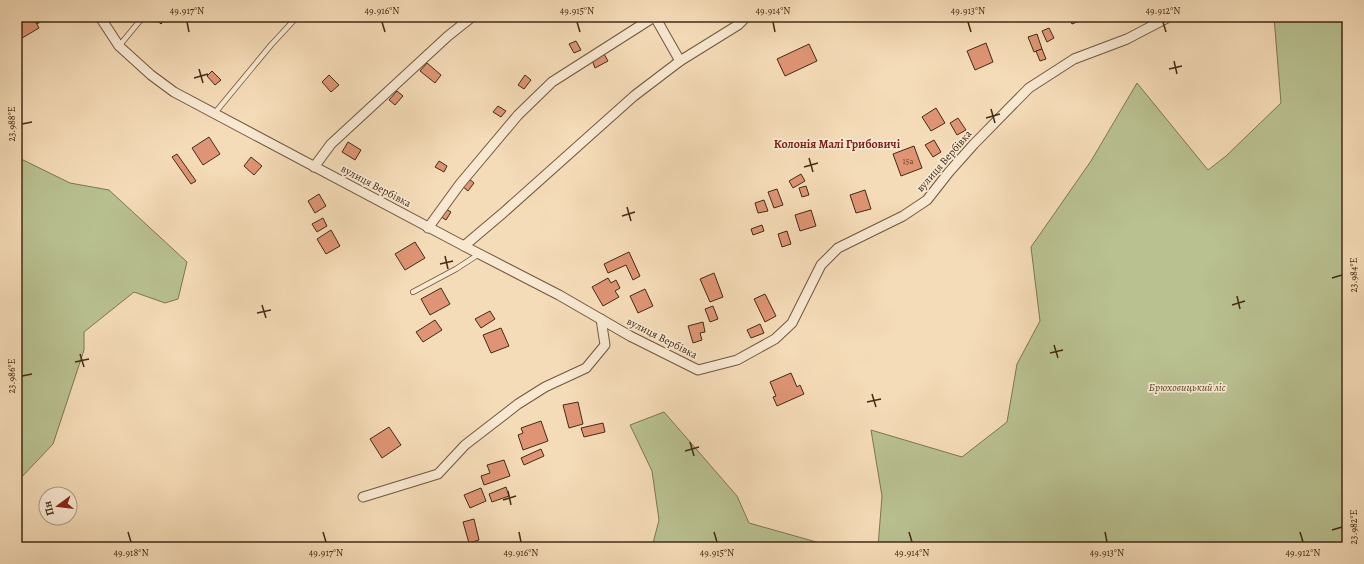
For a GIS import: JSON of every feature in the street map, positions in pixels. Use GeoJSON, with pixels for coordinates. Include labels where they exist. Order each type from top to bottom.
{"type":"FeatureCollection","features":[{"type":"Feature","properties":{"kind":"street","name":"вулиця Вербівка"},"geometry":{"type":"LineString","coordinates":[[100,17],[120,46],[151,75],[174,92],[428,228],[559,295],[630,336],[698,370],[737,360],[775,340],[792,323],[821,265],[838,248],[903,216],[927,200],[959,161],[1029,88],[1074,59],[1127,39],[1169,17]]}},
{"type":"Feature","properties":{"kind":"street"},"geometry":{"type":"LineString","coordinates":[[314,167],[331,144],[448,36],[472,17]]}},
{"type":"Feature","properties":{"kind":"street"},"geometry":{"type":"LineString","coordinates":[[428,228],[460,184],[518,115],[552,82],[654,17],[680,61]]}},
{"type":"Feature","properties":{"kind":"street"},"geometry":{"type":"LineString","coordinates":[[464,246],[634,96],[680,61],[732,29],[746,17]]}},
{"type":"Feature","properties":{"kind":"street"},"geometry":{"type":"LineString","coordinates":[[363,497],[438,474],[465,445],[518,404],[545,387],[586,368],[604,345],[601,320]]}},
{"type":"Feature","properties":{"kind":"lane"},"geometry":{"type":"LineString","coordinates":[[120,46],[143,17]]}},
{"type":"Feature","properties":{"kind":"lane"},"geometry":{"type":"LineString","coordinates":[[214,114],[271,45],[297,17]]}},
{"type":"Feature","properties":{"kind":"lane"},"geometry":{"type":"LineString","coordinates":[[413,292],[456,269],[479,254]]}},
{"type":"Feature","properties":{"kind":"green space","name":"Брюховицький ліс"},"geometry":{"type":"Polygon","coordinates":[[[1274,17],[1347,17],[1347,547],[878,547],[882,496],[871,430],[962,457],[1007,422],[1017,364],[1040,321],[1031,247],[1091,161],[1137,83],[1208,170],[1226,156],[1281,103],[1274,17]]]}},
{"type":"Feature","properties":{"kind":"green space"},"geometry":{"type":"Polygon","coordinates":[[[17,157],[70,183],[109,190],[187,262],[178,299],[165,303],[134,292],[84,332],[84,350],[53,444],[17,482],[17,157]]]}},
{"type":"Feature","properties":{"kind":"green space"},"geometry":{"type":"Polygon","coordinates":[[[664,412],[737,496],[749,523],[834,547],[652,547],[659,520],[652,471],[630,425],[664,412]]]}},
{"type":"Feature","properties":{"kind":"building"},"geometry":{"type":"Polygon","coordinates":[[[22,17],[33,17],[39,28],[17,41],[17,20],[22,17]]]}},
{"type":"Feature","properties":{"kind":"building"},"geometry":{"type":"Polygon","coordinates":[[[33,17],[48,17],[37,24],[33,17]]]}},
{"type":"Feature","properties":{"kind":"building"},"geometry":{"type":"Polygon","coordinates":[[[153,17],[166,17],[167,18],[161,24],[153,17]]]}},
{"type":"Feature","properties":{"kind":"building"},"geometry":{"type":"Polygon","coordinates":[[[1083,17],[1084,19],[1072,24],[1069,18],[1083,17]]]}},
{"type":"Feature","properties":{"kind":"building"},"geometry":{"type":"Polygon","coordinates":[[[1049,28],[1054,38],[1047,42],[1042,31],[1049,28]]]}},
{"type":"Feature","properties":{"kind":"building"},"geometry":{"type":"Polygon","coordinates":[[[1037,34],[1042,49],[1034,52],[1028,37],[1037,34]]]}},
{"type":"Feature","properties":{"kind":"building"},"geometry":{"type":"Polygon","coordinates":[[[576,41],[581,50],[574,53],[569,44],[576,41]]]}},
{"type":"Feature","properties":{"kind":"building"},"geometry":{"type":"Polygon","coordinates":[[[986,43],[993,62],[975,70],[967,51],[986,43]]]}},
{"type":"Feature","properties":{"kind":"building"},"geometry":{"type":"Polygon","coordinates":[[[809,44],[817,61],[785,76],[777,59],[809,44]]]}},
{"type":"Feature","properties":{"kind":"building"},"geometry":{"type":"Polygon","coordinates":[[[1042,49],[1046,59],[1040,61],[1036,51],[1042,49]]]}},
{"type":"Feature","properties":{"kind":"building"},"geometry":{"type":"Polygon","coordinates":[[[604,54],[608,61],[595,68],[592,60],[604,54]]]}},
{"type":"Feature","properties":{"kind":"building"},"geometry":{"type":"Polygon","coordinates":[[[427,63],[441,75],[435,83],[420,71],[427,63]]]}},
{"type":"Feature","properties":{"kind":"building"},"geometry":{"type":"Polygon","coordinates":[[[212,71],[221,80],[215,85],[207,76],[212,71]]]}},
{"type":"Feature","properties":{"kind":"building"},"geometry":{"type":"Polygon","coordinates":[[[329,75],[339,85],[331,92],[322,82],[329,75]]]}},
{"type":"Feature","properties":{"kind":"building"},"geometry":{"type":"Polygon","coordinates":[[[525,75],[531,80],[524,89],[518,85],[525,75]]]}},
{"type":"Feature","properties":{"kind":"building"},"geometry":{"type":"Polygon","coordinates":[[[397,91],[403,96],[395,105],[389,100],[397,91]]]}},
{"type":"Feature","properties":{"kind":"building"},"geometry":{"type":"Polygon","coordinates":[[[498,106],[506,111],[501,117],[493,112],[498,106]]]}},
{"type":"Feature","properties":{"kind":"building"},"geometry":{"type":"Polygon","coordinates":[[[936,108],[945,123],[931,131],[922,117],[936,108]]]}},
{"type":"Feature","properties":{"kind":"building"},"geometry":{"type":"Polygon","coordinates":[[[958,118],[966,130],[957,135],[950,123],[958,118]]]}},
{"type":"Feature","properties":{"kind":"building"},"geometry":{"type":"Polygon","coordinates":[[[209,137],[220,154],[203,165],[192,148],[209,137]]]}},
{"type":"Feature","properties":{"kind":"building"},"geometry":{"type":"Polygon","coordinates":[[[934,140],[941,152],[933,157],[925,145],[934,140]]]}},
{"type":"Feature","properties":{"kind":"building"},"geometry":{"type":"Polygon","coordinates":[[[348,142],[361,150],[355,160],[342,152],[348,142]]]}},
{"type":"Feature","properties":{"kind":"building"},"geometry":{"type":"Polygon","coordinates":[[[914,146],[922,168],[901,176],[893,154],[914,146]]]}},
{"type":"Feature","properties":{"kind":"building"},"geometry":{"type":"Polygon","coordinates":[[[177,154],[196,181],[191,184],[172,157],[177,154]]]}},
{"type":"Feature","properties":{"kind":"building"},"geometry":{"type":"Polygon","coordinates":[[[251,157],[262,166],[254,175],[244,166],[251,157]]]}},
{"type":"Feature","properties":{"kind":"building"},"geometry":{"type":"Polygon","coordinates":[[[439,161],[447,166],[444,172],[435,167],[439,161]]]}},
{"type":"Feature","properties":{"kind":"building"},"geometry":{"type":"Polygon","coordinates":[[[801,174],[805,181],[793,188],[789,181],[801,174]]]}},
{"type":"Feature","properties":{"kind":"building"},"geometry":{"type":"Polygon","coordinates":[[[468,178],[474,183],[468,191],[462,186],[468,178]]]}},
{"type":"Feature","properties":{"kind":"building"},"geometry":{"type":"Polygon","coordinates":[[[806,186],[809,195],[802,197],[799,188],[806,186]]]}},
{"type":"Feature","properties":{"kind":"building"},"geometry":{"type":"Polygon","coordinates":[[[777,189],[783,205],[774,208],[768,192],[777,189]]]}},
{"type":"Feature","properties":{"kind":"building"},"geometry":{"type":"Polygon","coordinates":[[[865,190],[871,209],[856,213],[850,195],[865,190]]]}},
{"type":"Feature","properties":{"kind":"building"},"geometry":{"type":"Polygon","coordinates":[[[319,194],[326,206],[315,213],[308,201],[319,194]]]}},
{"type":"Feature","properties":{"kind":"building"},"geometry":{"type":"Polygon","coordinates":[[[764,200],[768,211],[758,213],[755,203],[764,200]]]}},
{"type":"Feature","properties":{"kind":"building"},"geometry":{"type":"Polygon","coordinates":[[[446,209],[451,212],[446,220],[440,216],[446,209]]]}},
{"type":"Feature","properties":{"kind":"building"},"geometry":{"type":"Polygon","coordinates":[[[811,210],[816,226],[800,231],[795,215],[811,210]]]}},
{"type":"Feature","properties":{"kind":"building"},"geometry":{"type":"Polygon","coordinates":[[[323,218],[327,226],[317,232],[312,224],[323,218]]]}},
{"type":"Feature","properties":{"kind":"building"},"geometry":{"type":"Polygon","coordinates":[[[762,225],[764,231],[753,235],[751,229],[762,225]]]}},
{"type":"Feature","properties":{"kind":"building"},"geometry":{"type":"Polygon","coordinates":[[[331,230],[340,246],[326,254],[317,239],[331,230]]]}},
{"type":"Feature","properties":{"kind":"building"},"geometry":{"type":"Polygon","coordinates":[[[787,231],[791,244],[782,247],[778,234],[787,231]]]}},
{"type":"Feature","properties":{"kind":"building"},"geometry":{"type":"Polygon","coordinates":[[[415,242],[425,258],[405,270],[395,254],[415,242]]]}},
{"type":"Feature","properties":{"kind":"building"},"geometry":{"type":"Polygon","coordinates":[[[629,252],[640,276],[633,280],[626,265],[608,273],[604,264],[629,252]]]}},
{"type":"Feature","properties":{"kind":"building"},"geometry":{"type":"Polygon","coordinates":[[[714,273],[723,297],[710,302],[700,279],[714,273]]]}},
{"type":"Feature","properties":{"kind":"building"},"geometry":{"type":"Polygon","coordinates":[[[608,278],[611,283],[616,280],[620,288],[615,291],[619,297],[603,306],[592,287],[608,278]]]}},
{"type":"Feature","properties":{"kind":"building"},"geometry":{"type":"Polygon","coordinates":[[[441,288],[450,304],[430,315],[421,299],[441,288]]]}},
{"type":"Feature","properties":{"kind":"building"},"geometry":{"type":"Polygon","coordinates":[[[645,289],[653,306],[638,313],[630,296],[645,289]]]}},
{"type":"Feature","properties":{"kind":"building"},"geometry":{"type":"Polygon","coordinates":[[[765,294],[776,316],[765,322],[754,299],[765,294]]]}},
{"type":"Feature","properties":{"kind":"building"},"geometry":{"type":"Polygon","coordinates":[[[713,306],[718,319],[710,322],[705,309],[713,306]]]}},
{"type":"Feature","properties":{"kind":"building"},"geometry":{"type":"Polygon","coordinates":[[[490,311],[495,319],[481,328],[475,319],[490,311]]]}},
{"type":"Feature","properties":{"kind":"building"},"geometry":{"type":"Polygon","coordinates":[[[435,320],[442,330],[423,342],[416,332],[435,320]]]}},
{"type":"Feature","properties":{"kind":"building"},"geometry":{"type":"Polygon","coordinates":[[[703,322],[705,332],[700,333],[702,340],[693,343],[688,326],[703,322]]]}},
{"type":"Feature","properties":{"kind":"building"},"geometry":{"type":"Polygon","coordinates":[[[760,324],[764,333],[751,338],[747,330],[760,324]]]}},
{"type":"Feature","properties":{"kind":"building"},"geometry":{"type":"Polygon","coordinates":[[[501,328],[509,346],[491,353],[483,335],[501,328]]]}},
{"type":"Feature","properties":{"kind":"building"},"geometry":{"type":"Polygon","coordinates":[[[791,373],[797,387],[800,385],[804,394],[777,406],[773,397],[776,396],[770,382],[791,373]]]}},
{"type":"Feature","properties":{"kind":"building"},"geometry":{"type":"Polygon","coordinates":[[[578,402],[583,424],[569,428],[563,405],[578,402]]]}},
{"type":"Feature","properties":{"kind":"building"},"geometry":{"type":"Polygon","coordinates":[[[541,421],[548,441],[523,450],[518,435],[523,433],[521,428],[541,421]]]}},
{"type":"Feature","properties":{"kind":"building"},"geometry":{"type":"Polygon","coordinates":[[[603,423],[605,432],[584,437],[581,428],[603,423]]]}},
{"type":"Feature","properties":{"kind":"building"},"geometry":{"type":"Polygon","coordinates":[[[389,427],[401,445],[382,458],[370,439],[389,427]]]}},
{"type":"Feature","properties":{"kind":"building"},"geometry":{"type":"Polygon","coordinates":[[[541,449],[544,456],[524,465],[521,458],[541,449]]]}},
{"type":"Feature","properties":{"kind":"building"},"geometry":{"type":"Polygon","coordinates":[[[504,460],[510,476],[484,485],[481,476],[490,473],[487,465],[504,460]]]}},
{"type":"Feature","properties":{"kind":"building"},"geometry":{"type":"Polygon","coordinates":[[[506,487],[509,496],[492,502],[489,494],[506,487]]]}},
{"type":"Feature","properties":{"kind":"building"},"geometry":{"type":"Polygon","coordinates":[[[481,488],[486,501],[470,508],[464,495],[481,488]]]}},
{"type":"Feature","properties":{"kind":"building"},"geometry":{"type":"Polygon","coordinates":[[[474,519],[479,540],[469,543],[463,522],[474,519]]]}},
{"type":"Feature","properties":{"kind":"district","name":"Колонія Малі Грибовичі"},"geometry":{"type":"Point","coordinates":[837,144]}}]}
